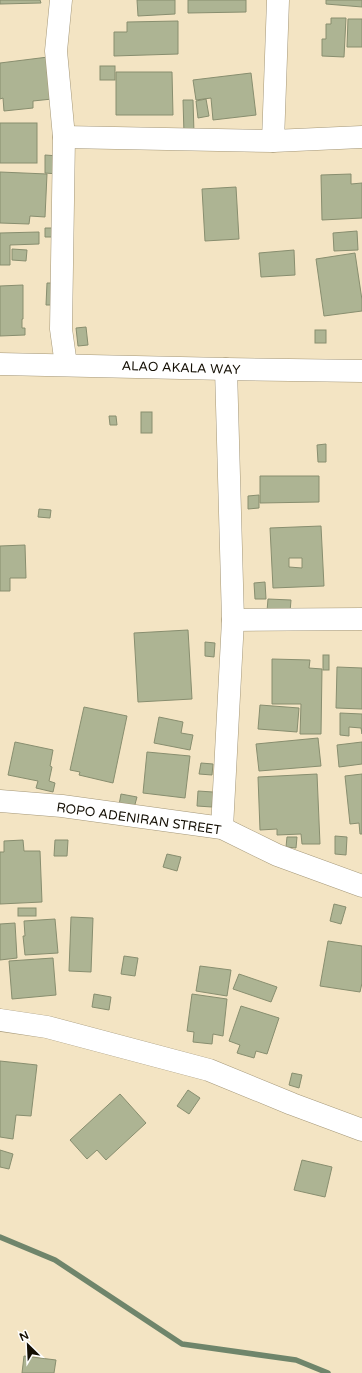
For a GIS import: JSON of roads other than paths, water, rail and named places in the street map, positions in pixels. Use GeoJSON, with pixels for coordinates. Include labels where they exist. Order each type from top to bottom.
{"type":"FeatureCollection","features":[{"type":"Feature","properties":{"kind":"street"},"geometry":{"type":"LineString","coordinates":[[61,0],[56,51],[64,137],[61,329],[66,365]]}},
{"type":"Feature","properties":{"kind":"street"},"geometry":{"type":"LineString","coordinates":[[273,141],[278,0]]}},
{"type":"Feature","properties":{"kind":"street"},"geometry":{"type":"LineString","coordinates":[[64,137],[273,141],[362,137]]}},
{"type":"Feature","properties":{"kind":"street","name":"ALAO AKALA WAY"},"geometry":{"type":"LineString","coordinates":[[0,364],[226,369],[362,370]]}},
{"type":"Feature","properties":{"kind":"street"},"geometry":{"type":"LineString","coordinates":[[222,828],[233,620],[226,369]]}},
{"type":"Feature","properties":{"kind":"street"},"geometry":{"type":"LineString","coordinates":[[233,620],[362,619]]}},
{"type":"Feature","properties":{"kind":"street","name":"ROPO ADENIRAN STREET"},"geometry":{"type":"LineString","coordinates":[[0,801],[62,806],[222,828],[277,855],[362,886]]}},
{"type":"Feature","properties":{"kind":"street"},"geometry":{"type":"LineString","coordinates":[[0,1020],[48,1027],[208,1070],[362,1130]]}},
{"type":"Feature","properties":{"kind":"waterway"},"geometry":{"type":"LineString","coordinates":[[0,1237],[55,1260],[182,1344],[296,1360],[328,1373]]}}]}
